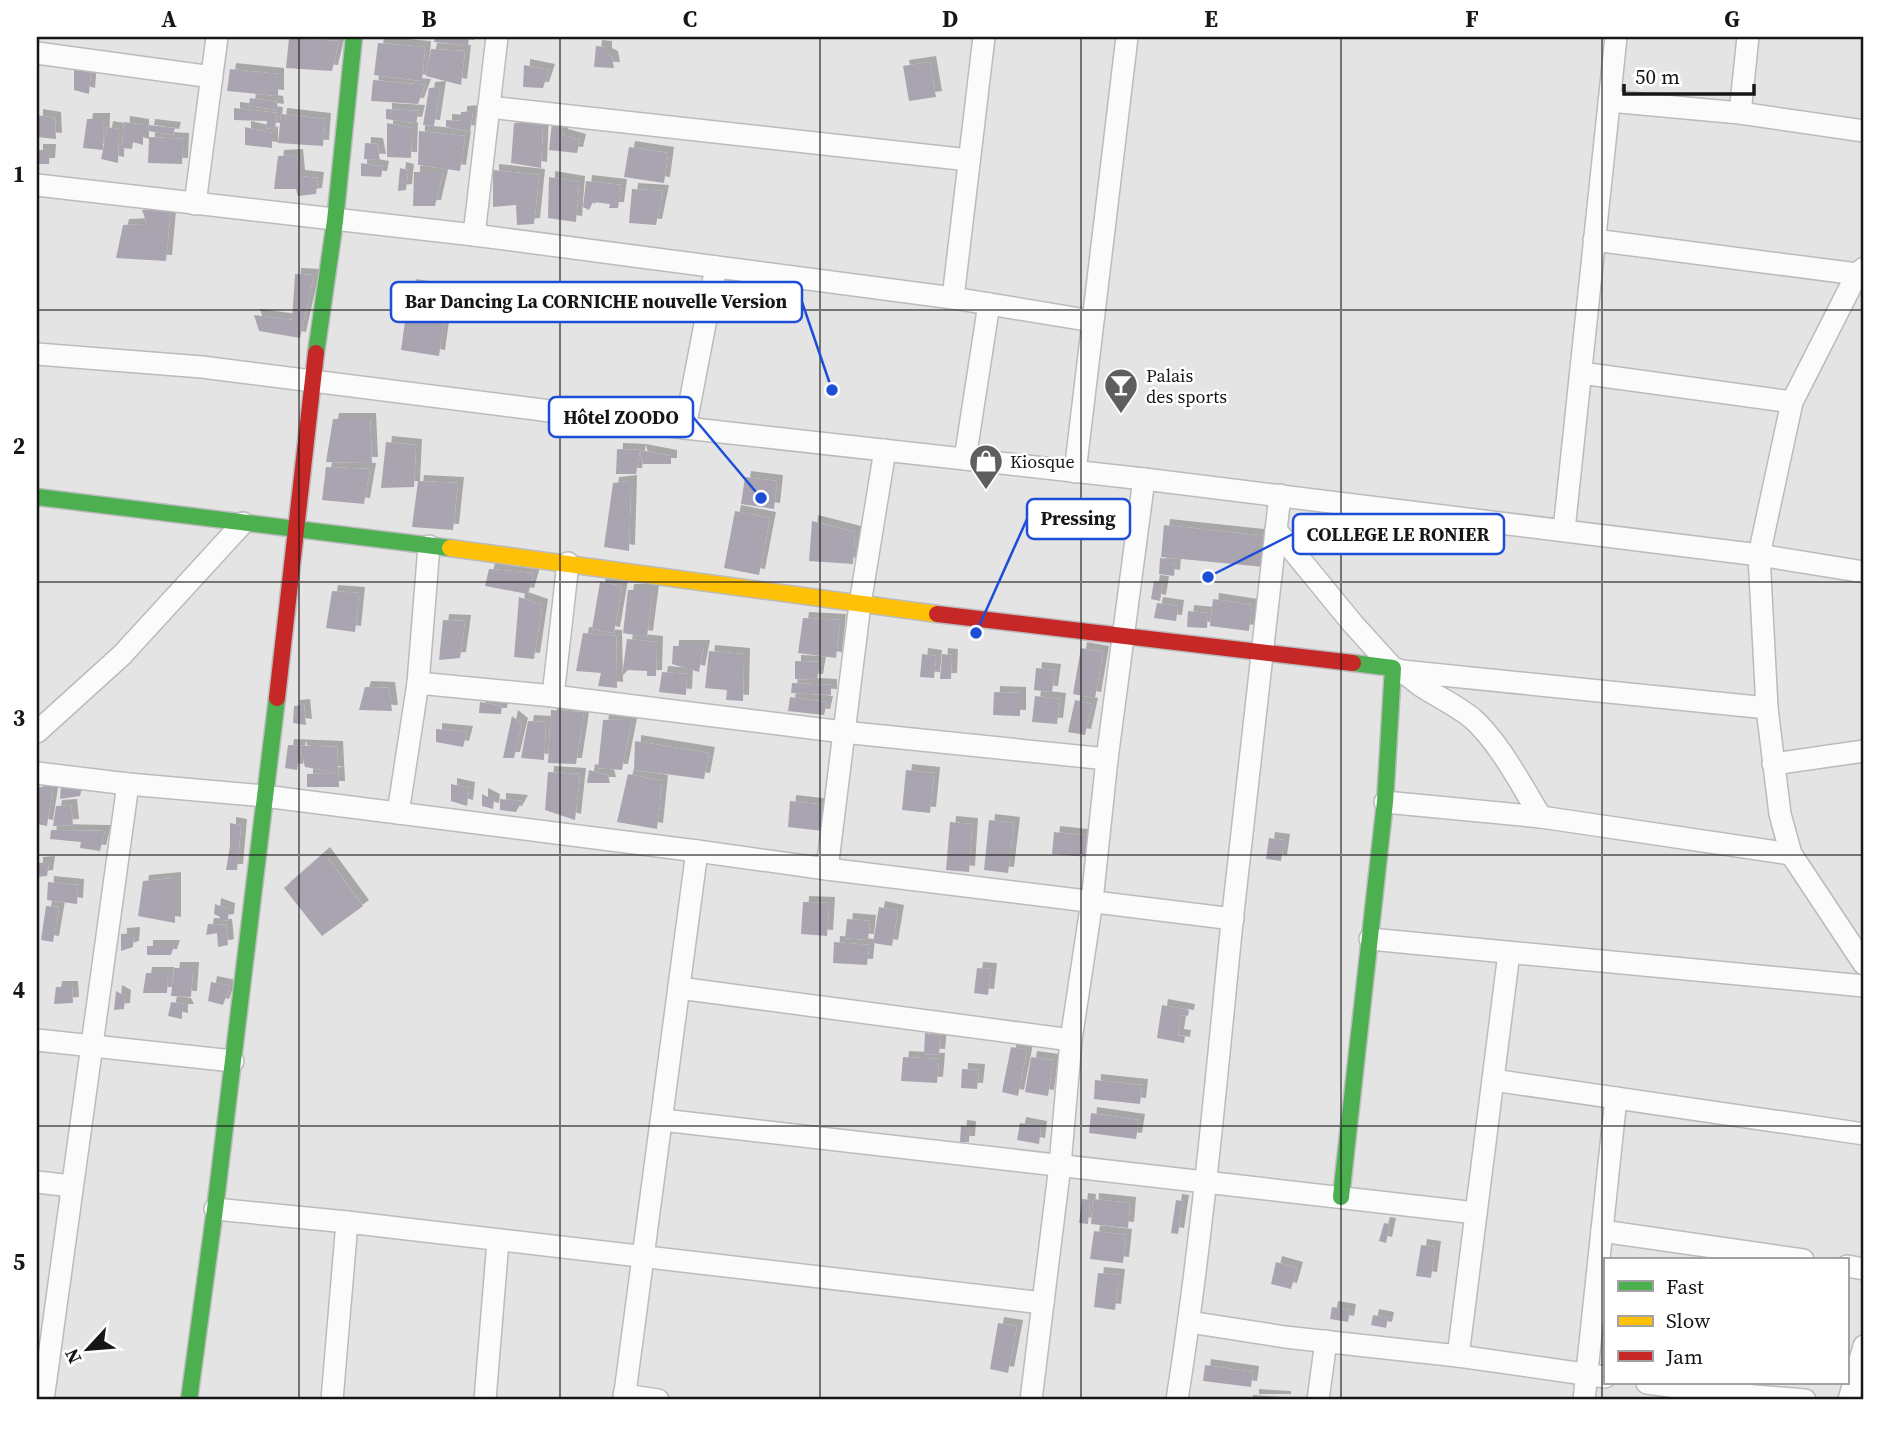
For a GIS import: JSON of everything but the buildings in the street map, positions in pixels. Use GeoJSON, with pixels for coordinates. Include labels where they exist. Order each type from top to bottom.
{"type":"FeatureCollection","features":[{"type":"Feature","properties":{"kind":"street"},"geometry":{"type":"LineString","coordinates":[[195,204],[217,37]]}},
{"type":"Feature","properties":{"kind":"street"},"geometry":{"type":"LineString","coordinates":[[189,1400],[233,1061],[312,382],[335,220],[354,37]]}},
{"type":"Feature","properties":{"kind":"street"},"geometry":{"type":"LineString","coordinates":[[474,236],[497,37]]}},
{"type":"Feature","properties":{"kind":"street"},"geometry":{"type":"LineString","coordinates":[[953,298],[984,37]]}},
{"type":"Feature","properties":{"kind":"street"},"geometry":{"type":"LineString","coordinates":[[1075,472],[1127,37]]}},
{"type":"Feature","properties":{"kind":"street"},"geometry":{"type":"LineString","coordinates":[[1564,530],[1616,37]]}},
{"type":"Feature","properties":{"kind":"street"},"geometry":{"type":"LineString","coordinates":[[1740,113],[1748,37]]}},
{"type":"Feature","properties":{"kind":"street"},"geometry":{"type":"LineString","coordinates":[[37,53],[212,77]]}},
{"type":"Feature","properties":{"kind":"street"},"geometry":{"type":"LineString","coordinates":[[1609,101],[1740,113],[1864,131]]}},
{"type":"Feature","properties":{"kind":"street"},"geometry":{"type":"LineString","coordinates":[[489,107],[969,160]]}},
{"type":"Feature","properties":{"kind":"street"},"geometry":{"type":"LineString","coordinates":[[37,185],[716,267],[953,298],[1092,321]]}},
{"type":"Feature","properties":{"kind":"street"},"geometry":{"type":"LineString","coordinates":[[1594,240],[1861,271],[1793,402],[1759,555],[1767,708],[1780,814],[1791,854],[1864,964]]}},
{"type":"Feature","properties":{"kind":"street"},"geometry":{"type":"LineString","coordinates":[[685,428],[716,267]]}},
{"type":"Feature","properties":{"kind":"street"},"geometry":{"type":"LineString","coordinates":[[965,459],[989,304]]}},
{"type":"Feature","properties":{"kind":"street"},"geometry":{"type":"LineString","coordinates":[[37,354],[202,367],[685,428],[1280,495],[1759,555],[1864,572]]}},
{"type":"Feature","properties":{"kind":"street"},"geometry":{"type":"LineString","coordinates":[[1581,373],[1793,402]]}},
{"type":"Feature","properties":{"kind":"street"},"geometry":{"type":"LineString","coordinates":[[827,869],[860,604],[885,450]]}},
{"type":"Feature","properties":{"kind":"street"},"geometry":{"type":"LineString","coordinates":[[1031,1400],[1060,1165],[1071,1040],[1144,479]]}},
{"type":"Feature","properties":{"kind":"street"},"geometry":{"type":"LineString","coordinates":[[1177,1400],[1206,1181],[1280,495]]}},
{"type":"Feature","properties":{"kind":"street"},"geometry":{"type":"LineString","coordinates":[[37,497],[429,545],[1124,637],[1398,670],[1767,708]]}},
{"type":"Feature","properties":{"kind":"street"},"geometry":{"type":"LineString","coordinates":[[37,732],[122,655],[243,523]]}},
{"type":"Feature","properties":{"kind":"street"},"geometry":{"type":"LineString","coordinates":[[1276,530],[1353,624],[1398,670],[1473,719],[1499,749],[1541,817]]}},
{"type":"Feature","properties":{"kind":"street"},"geometry":{"type":"LineString","coordinates":[[398,813],[418,682],[429,545]]}},
{"type":"Feature","properties":{"kind":"street"},"geometry":{"type":"LineString","coordinates":[[553,696],[568,563]]}},
{"type":"Feature","properties":{"kind":"street"},"geometry":{"type":"LineString","coordinates":[[1341,1197],[1398,670]]}},
{"type":"Feature","properties":{"kind":"street"},"geometry":{"type":"LineString","coordinates":[[418,682],[843,732],[1107,759]]}},
{"type":"Feature","properties":{"kind":"street"},"geometry":{"type":"LineString","coordinates":[[1773,764],[1864,751]]}},
{"type":"Feature","properties":{"kind":"street"},"geometry":{"type":"LineString","coordinates":[[37,773],[264,796],[1233,919]]}},
{"type":"Feature","properties":{"kind":"street"},"geometry":{"type":"LineString","coordinates":[[43,1400],[45,1326],[72,1186],[128,784]]}},
{"type":"Feature","properties":{"kind":"street"},"geometry":{"type":"LineString","coordinates":[[1385,802],[1541,817],[1791,854]]}},
{"type":"Feature","properties":{"kind":"street"},"geometry":{"type":"LineString","coordinates":[[658,1400],[624,1398],[697,851]]}},
{"type":"Feature","properties":{"kind":"street"},"geometry":{"type":"LineString","coordinates":[[1370,939],[1864,986]]}},
{"type":"Feature","properties":{"kind":"street"},"geometry":{"type":"LineString","coordinates":[[1458,1356],[1509,953]]}},
{"type":"Feature","properties":{"kind":"street"},"geometry":{"type":"LineString","coordinates":[[679,988],[1071,1040]]}},
{"type":"Feature","properties":{"kind":"street"},"geometry":{"type":"LineString","coordinates":[[37,1040],[233,1061]]}},
{"type":"Feature","properties":{"kind":"street"},"geometry":{"type":"LineString","coordinates":[[1493,1080],[1864,1134]]}},
{"type":"Feature","properties":{"kind":"street"},"geometry":{"type":"LineString","coordinates":[[1584,1400],[1596,1376],[1602,1231],[1616,1098]]}},
{"type":"Feature","properties":{"kind":"street"},"geometry":{"type":"LineString","coordinates":[[662,1120],[1476,1213]]}},
{"type":"Feature","properties":{"kind":"street"},"geometry":{"type":"LineString","coordinates":[[37,1182],[72,1186]]}},
{"type":"Feature","properties":{"kind":"street"},"geometry":{"type":"LineString","coordinates":[[215,1209],[1043,1303]]}},
{"type":"Feature","properties":{"kind":"street"},"geometry":{"type":"LineString","coordinates":[[332,1400],[347,1222]]}},
{"type":"Feature","properties":{"kind":"street"},"geometry":{"type":"LineString","coordinates":[[1602,1231],[1789,1258]]}},
{"type":"Feature","properties":{"kind":"street"},"geometry":{"type":"LineString","coordinates":[[485,1400],[498,1241]]}},
{"type":"Feature","properties":{"kind":"street"},"geometry":{"type":"LineString","coordinates":[[1189,1322],[1286,1337],[1458,1356],[1596,1376]]}},
{"type":"Feature","properties":{"kind":"street"},"geometry":{"type":"LineString","coordinates":[[1318,1400],[1326,1341]]}},
{"type":"Feature","properties":{"kind":"street"},"geometry":{"type":"LineString","coordinates":[[1849,1400],[1864,1346]]}},
{"type":"Feature","properties":{"kind":"street"},"geometry":{"type":"LineString","coordinates":[[1653,1384],[1731,1397],[1805,1400]]}},
{"type":"Feature","properties":{"kind":"traffic: fast"},"geometry":{"type":"LineString","coordinates":[[316,353],[335,221],[354,37]]}},
{"type":"Feature","properties":{"kind":"traffic: fast"},"geometry":{"type":"LineString","coordinates":[[37,497],[450,548]]}},
{"type":"Feature","properties":{"kind":"traffic: fast"},"geometry":{"type":"LineString","coordinates":[[1341,1197],[1385,802],[1393,668],[1353,663]]}},
{"type":"Feature","properties":{"kind":"traffic: fast"},"geometry":{"type":"LineString","coordinates":[[189,1400],[277,698]]}},
{"type":"Feature","properties":{"kind":"traffic: slow"},"geometry":{"type":"LineString","coordinates":[[450,548],[937,614]]}},
{"type":"Feature","properties":{"kind":"traffic: jam"},"geometry":{"type":"LineString","coordinates":[[277,698],[316,353]]}},
{"type":"Feature","properties":{"kind":"traffic: jam"},"geometry":{"type":"LineString","coordinates":[[937,614],[1353,663]]}},
{"type":"Feature","properties":{"kind":"place","name":"Bar Dancing La CORNICHE nouvelle Version"},"geometry":{"type":"Point","coordinates":[832,390]}},
{"type":"Feature","properties":{"kind":"place","name":"Palais des sports"},"geometry":{"type":"Point","coordinates":[1121,415]}},
{"type":"Feature","properties":{"kind":"place","name":"Kiosque"},"geometry":{"type":"Point","coordinates":[986,491]}},
{"type":"Feature","properties":{"kind":"place","name":"Hôtel ZOODO"},"geometry":{"type":"Point","coordinates":[761,498]}},
{"type":"Feature","properties":{"kind":"place","name":"COLLEGE LE RONIER"},"geometry":{"type":"Point","coordinates":[1208,577]}},
{"type":"Feature","properties":{"kind":"place","name":"Pressing"},"geometry":{"type":"Point","coordinates":[976,633]}}]}
